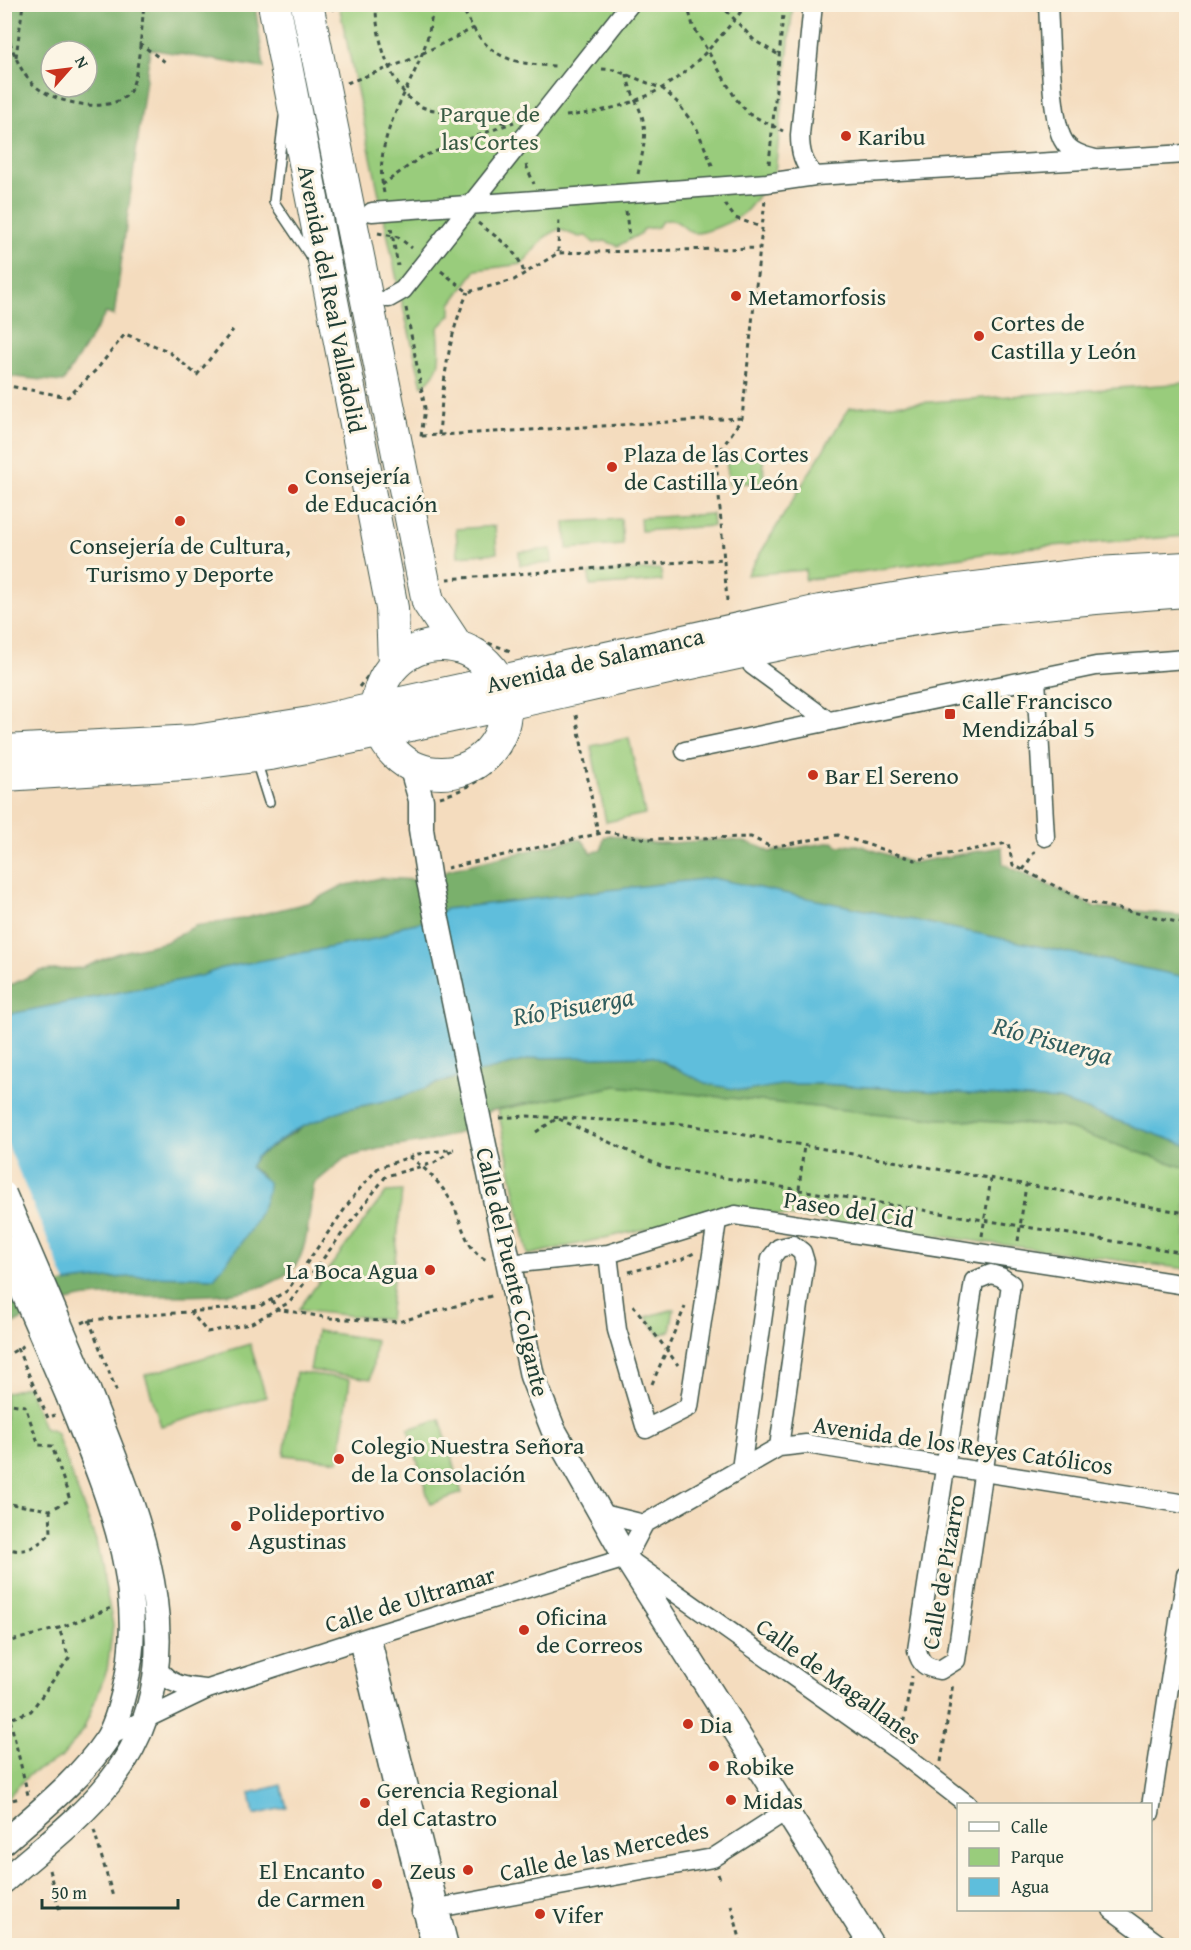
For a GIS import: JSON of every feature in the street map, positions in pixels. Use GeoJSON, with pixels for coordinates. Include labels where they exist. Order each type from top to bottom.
{"type":"FeatureCollection","features":[{"type":"Feature","properties":{"kind":"highway","name":"Avenida del Real Valladolid"},"geometry":{"type":"LineString","coordinates":[[274,4],[393,608],[394,664]]}},
{"type":"Feature","properties":{"kind":"highway","name":"Avenida del Real Valladolid"},"geometry":{"type":"LineString","coordinates":[[319,7],[428,602],[502,693]]}},
{"type":"Feature","properties":{"kind":"highway","name":"Avenida de Salamanca"},"geometry":{"type":"LineString","coordinates":[[502,693],[589,662],[786,618],[925,594],[1097,573],[1186,568]]}},
{"type":"Feature","properties":{"kind":"highway","name":"Avenida de Salamanca"},"geometry":{"type":"LineString","coordinates":[[4,775],[201,763],[259,763],[379,721],[502,693],[745,659],[930,617],[1084,598],[1186,591]]}},
{"type":"Feature","properties":{"kind":"highway"},"geometry":{"type":"LineString","coordinates":[[502,693],[504,722],[498,738],[489,752],[476,763],[460,771],[444,774],[427,772],[411,766],[393,752],[379,721],[378,693],[394,664],[420,648],[436,645],[531,661],[576,653],[589,662]]}},
{"type":"Feature","properties":{"kind":"highway","name":"Avenida de Salamanca"},"geometry":{"type":"LineString","coordinates":[[4,751],[195,741],[310,723],[379,721]]}},
{"type":"Feature","properties":{"kind":"main road","name":"Calle del Puente Colgante"},"geometry":{"type":"LineString","coordinates":[[411,766],[421,800],[421,829],[429,877],[532,1376],[553,1429],[599,1513],[872,1946]]}},
{"type":"Feature","properties":{"kind":"main road"},"geometry":{"type":"LineString","coordinates":[[4,1194],[80,1399],[122,1540],[133,1604],[133,1641],[128,1675],[108,1737],[80,1773],[4,1842]]}},
{"type":"Feature","properties":{"kind":"main road"},"geometry":{"type":"LineString","coordinates":[[4,1248],[137,1518],[156,1601],[158,1669],[148,1717],[111,1781],[78,1817],[4,1881]]}},
{"type":"Feature","properties":{"kind":"street"},"geometry":{"type":"LineString","coordinates":[[389,298],[403,290],[630,4]]}},
{"type":"Feature","properties":{"kind":"street"},"geometry":{"type":"LineString","coordinates":[[811,172],[801,154],[800,135],[813,4]]}},
{"type":"Feature","properties":{"kind":"street"},"geometry":{"type":"LineString","coordinates":[[1048,4],[1056,119],[1064,142],[1078,154],[1100,161]]}},
{"type":"Feature","properties":{"kind":"street"},"geometry":{"type":"LineString","coordinates":[[372,212],[469,208],[635,192],[767,183],[811,172],[1100,161],[1186,154]]}},
{"type":"Feature","properties":{"kind":"street"},"geometry":{"type":"LineString","coordinates":[[745,659],[827,720]]}},
{"type":"Feature","properties":{"kind":"street"},"geometry":{"type":"LineString","coordinates":[[685,751],[1096,666],[1186,659]]}},
{"type":"Feature","properties":{"kind":"street"},"geometry":{"type":"LineString","coordinates":[[1036,679],[1045,837]]}},
{"type":"Feature","properties":{"kind":"street","name":"Paseo del Cid"},"geometry":{"type":"LineString","coordinates":[[508,1264],[608,1254],[735,1215],[1186,1285]]}},
{"type":"Feature","properties":{"kind":"street"},"geometry":{"type":"LineString","coordinates":[[608,1254],[617,1330],[646,1429],[689,1407],[717,1221]]}},
{"type":"Feature","properties":{"kind":"street"},"geometry":{"type":"LineString","coordinates":[[741,1469],[771,1258],[779,1248],[793,1245],[802,1252],[805,1262],[779,1447]]}},
{"type":"Feature","properties":{"kind":"street","name":"Calle de Pizarro"},"geometry":{"type":"LineString","coordinates":[[991,1274],[1011,1284],[985,1470],[956,1660],[940,1670],[928,1668],[919,1659],[916,1650],[974,1281],[991,1274]]}},
{"type":"Feature","properties":{"kind":"street","name":"Avenida de los Reyes Católicos"},"geometry":{"type":"LineString","coordinates":[[644,1524],[779,1447],[806,1444],[985,1470],[1186,1504]]}},
{"type":"Feature","properties":{"kind":"street"},"geometry":{"type":"LineString","coordinates":[[599,1513],[644,1524],[626,1558]]}},
{"type":"Feature","properties":{"kind":"street","name":"Calle de Ultramar"},"geometry":{"type":"LineString","coordinates":[[108,1737],[208,1689],[364,1638],[626,1558]]}},
{"type":"Feature","properties":{"kind":"street","name":"Calle de Magallanes"},"geometry":{"type":"LineString","coordinates":[[626,1558],[898,1752],[966,1803]]}},
{"type":"Feature","properties":{"kind":"street"},"geometry":{"type":"LineString","coordinates":[[1152,1803],[1186,1575]]}},
{"type":"Feature","properties":{"kind":"street"},"geometry":{"type":"LineString","coordinates":[[664,1618],[668,1604],[681,1598]]}},
{"type":"Feature","properties":{"kind":"street"},"geometry":{"type":"LineString","coordinates":[[364,1638],[449,1946]]}},
{"type":"Feature","properties":{"kind":"street"},"geometry":{"type":"LineString","coordinates":[[364,1638],[421,1911],[431,1946]]}},
{"type":"Feature","properties":{"kind":"street","name":"Calle de Ultramar"},"geometry":{"type":"LineString","coordinates":[[158,1669],[165,1678],[180,1687],[208,1689]]}},
{"type":"Feature","properties":{"kind":"street","name":"Calle de las Mercedes"},"geometry":{"type":"LineString","coordinates":[[421,1911],[713,1858],[786,1811]]}},
{"type":"Feature","properties":{"kind":"street"},"geometry":{"type":"LineString","coordinates":[[1115,1911],[1136,1918],[1161,1946]]}},
{"type":"Feature","properties":{"kind":"lane"},"geometry":{"type":"LineString","coordinates":[[259,763],[269,802]]}},
{"type":"Feature","properties":{"kind":"lane","name":"Avenida de Salamanca"},"geometry":{"type":"LineString","coordinates":[[67,771],[121,779],[230,770]]}},
{"type":"Feature","properties":{"kind":"path"},"geometry":{"type":"LineString","coordinates":[[16,59],[23,4]]}},
{"type":"Feature","properties":{"kind":"path"},"geometry":{"type":"LineString","coordinates":[[4,25],[16,59],[34,85],[52,96],[89,105],[112,104],[130,93],[137,69],[144,4]]}},
{"type":"Feature","properties":{"kind":"path"},"geometry":{"type":"LineString","coordinates":[[319,7],[344,4]]}},
{"type":"Feature","properties":{"kind":"path"},"geometry":{"type":"LineString","coordinates":[[376,4],[378,36],[390,66],[404,92],[422,107],[480,115],[532,129]]}},
{"type":"Feature","properties":{"kind":"path"},"geometry":{"type":"LineString","coordinates":[[461,4],[474,28],[490,49],[512,61],[615,70],[663,89],[677,102],[697,129],[713,163],[717,186],[735,218],[761,227]]}},
{"type":"Feature","properties":{"kind":"path"},"geometry":{"type":"LineString","coordinates":[[687,4],[693,26],[736,99],[749,114],[772,126],[800,135]]}},
{"type":"Feature","properties":{"kind":"path"},"geometry":{"type":"LineString","coordinates":[[720,4],[755,41],[778,55]]}},
{"type":"Feature","properties":{"kind":"path"},"geometry":{"type":"LineString","coordinates":[[728,601],[716,457],[742,418],[784,4]]}},
{"type":"Feature","properties":{"kind":"path"},"geometry":{"type":"LineString","coordinates":[[345,84],[474,28]]}},
{"type":"Feature","properties":{"kind":"path"},"geometry":{"type":"LineString","coordinates":[[139,43],[168,64]]}},
{"type":"Feature","properties":{"kind":"path"},"geometry":{"type":"LineString","coordinates":[[627,74],[629,87],[642,116],[644,134],[644,146],[635,192],[625,215],[629,238]]}},
{"type":"Feature","properties":{"kind":"path"},"geometry":{"type":"LineString","coordinates":[[469,208],[522,264],[524,274]]}},
{"type":"Feature","properties":{"kind":"path"},"geometry":{"type":"LineString","coordinates":[[4,229],[11,237]]}},
{"type":"Feature","properties":{"kind":"path"},"geometry":{"type":"LineString","coordinates":[[376,233],[398,237],[468,292]]}},
{"type":"Feature","properties":{"kind":"path"},"geometry":{"type":"LineString","coordinates":[[439,435],[443,383],[456,317],[468,292],[513,280],[558,253],[759,248]]}},
{"type":"Feature","properties":{"kind":"path"},"geometry":{"type":"LineString","coordinates":[[4,385],[68,397],[97,369],[125,334],[168,351],[197,375],[233,330]]}},
{"type":"Feature","properties":{"kind":"path"},"geometry":{"type":"LineString","coordinates":[[415,436],[742,418]]}},
{"type":"Feature","properties":{"kind":"path"},"geometry":{"type":"LineString","coordinates":[[442,580],[724,559]]}},
{"type":"Feature","properties":{"kind":"path"},"geometry":{"type":"LineString","coordinates":[[576,715],[598,832]]}},
{"type":"Feature","properties":{"kind":"path"},"geometry":{"type":"LineString","coordinates":[[429,877],[598,832],[647,839],[751,837],[771,847],[838,835],[915,860],[1008,843],[1013,865],[1087,902],[1186,924]]}},
{"type":"Feature","properties":{"kind":"path"},"geometry":{"type":"LineString","coordinates":[[1023,870],[1045,837]]}},
{"type":"Feature","properties":{"kind":"path"},"geometry":{"type":"LineString","coordinates":[[478,1120],[527,1116],[683,1124],[1186,1214]]}},
{"type":"Feature","properties":{"kind":"path"},"geometry":{"type":"LineString","coordinates":[[536,1132],[558,1118]]}},
{"type":"Feature","properties":{"kind":"path"},"geometry":{"type":"LineString","coordinates":[[558,1118],[665,1168],[799,1188],[1186,1253]]}},
{"type":"Feature","properties":{"kind":"path"},"geometry":{"type":"LineString","coordinates":[[795,1225],[804,1145]]}},
{"type":"Feature","properties":{"kind":"path"},"geometry":{"type":"LineString","coordinates":[[79,1324],[89,1320],[190,1311],[260,1306],[287,1291],[356,1193],[378,1168],[409,1157],[454,1149],[434,1163],[386,1176],[290,1302],[250,1324],[207,1332],[190,1311]]}},
{"type":"Feature","properties":{"kind":"path"},"geometry":{"type":"LineString","coordinates":[[276,1309],[330,1318],[398,1322],[501,1293],[508,1264],[485,1259],[472,1251],[452,1203],[439,1182],[423,1166],[409,1157]]}},
{"type":"Feature","properties":{"kind":"path"},"geometry":{"type":"LineString","coordinates":[[979,1253],[991,1179]]}},
{"type":"Feature","properties":{"kind":"path"},"geometry":{"type":"LineString","coordinates":[[1015,1258],[1026,1185]]}},
{"type":"Feature","properties":{"kind":"path"},"geometry":{"type":"LineString","coordinates":[[609,1273],[636,1272],[674,1262],[714,1242]]}},
{"type":"Feature","properties":{"kind":"path"},"geometry":{"type":"LineString","coordinates":[[271,1299],[276,1309]]}},
{"type":"Feature","properties":{"kind":"path"},"geometry":{"type":"LineString","coordinates":[[630,1301],[693,1385]]}},
{"type":"Feature","properties":{"kind":"path"},"geometry":{"type":"LineString","coordinates":[[640,1412],[685,1306]]}},
{"type":"Feature","properties":{"kind":"path"},"geometry":{"type":"LineString","coordinates":[[17,1348],[48,1418],[80,1399],[116,1390],[89,1320]]}},
{"type":"Feature","properties":{"kind":"path"},"geometry":{"type":"LineString","coordinates":[[4,1357],[27,1344]]}},
{"type":"Feature","properties":{"kind":"path"},"geometry":{"type":"LineString","coordinates":[[4,1403],[25,1406],[39,1445],[52,1446],[70,1500],[50,1510],[4,1503]]}},
{"type":"Feature","properties":{"kind":"path"},"geometry":{"type":"LineString","coordinates":[[4,1546],[24,1550],[35,1548],[51,1533],[50,1510]]}},
{"type":"Feature","properties":{"kind":"path"},"geometry":{"type":"LineString","coordinates":[[4,1643],[59,1628],[119,1605]]}},
{"type":"Feature","properties":{"kind":"path"},"geometry":{"type":"LineString","coordinates":[[4,1721],[31,1711],[69,1658],[59,1628]]}},
{"type":"Feature","properties":{"kind":"path"},"geometry":{"type":"LineString","coordinates":[[898,1752],[916,1650]]}},
{"type":"Feature","properties":{"kind":"path"},"geometry":{"type":"LineString","coordinates":[[938,1783],[956,1660]]}},
{"type":"Feature","properties":{"kind":"path"},"geometry":{"type":"LineString","coordinates":[[4,1694],[28,1797],[4,1802]]}},
{"type":"Feature","properties":{"kind":"path"},"geometry":{"type":"LineString","coordinates":[[94,1830],[113,1897]]}},
{"type":"Feature","properties":{"kind":"path"},"geometry":{"type":"LineString","coordinates":[[48,1866],[60,1911]]}},
{"type":"Feature","properties":{"kind":"path"},"geometry":{"type":"LineString","coordinates":[[731,1905],[742,1946]]}},
{"type":"Feature","properties":{"kind":"green space"},"geometry":{"type":"Polygon","coordinates":[[[5,4],[255,5],[264,68],[150,49],[114,316],[106,313],[63,382],[5,376],[5,4]]]}},
{"type":"Feature","properties":{"kind":"green space","name":"Parque de las Cortes"},"geometry":{"type":"Polygon","coordinates":[[[339,5],[793,5],[774,182],[767,183],[744,213],[710,230],[696,233],[675,221],[662,221],[658,227],[644,229],[640,234],[618,246],[605,241],[594,243],[586,236],[579,237],[559,229],[545,237],[522,264],[476,270],[451,304],[451,315],[438,328],[439,361],[434,374],[422,386],[400,294],[339,5]]]}},
{"type":"Feature","properties":{"kind":"green space"},"geometry":{"type":"Polygon","coordinates":[[[1186,383],[1186,536],[1024,548],[805,580],[806,570],[747,575],[849,408],[1186,383]]]}},
{"type":"Feature","properties":{"kind":"green space"},"geometry":{"type":"Polygon","coordinates":[[[763,456],[764,482],[729,484],[726,459],[763,456]]]}},
{"type":"Feature","properties":{"kind":"green space"},"geometry":{"type":"Polygon","coordinates":[[[712,514],[713,526],[641,531],[640,518],[712,514]]]}},
{"type":"Feature","properties":{"kind":"green space"},"geometry":{"type":"Polygon","coordinates":[[[621,519],[623,545],[567,549],[565,522],[621,519]]]}},
{"type":"Feature","properties":{"kind":"green space"},"geometry":{"type":"Polygon","coordinates":[[[495,526],[497,553],[458,556],[456,529],[495,526]]]}},
{"type":"Feature","properties":{"kind":"green space"},"geometry":{"type":"Polygon","coordinates":[[[551,549],[552,563],[520,565],[519,552],[551,549]]]}},
{"type":"Feature","properties":{"kind":"green space"},"geometry":{"type":"Polygon","coordinates":[[[661,569],[662,581],[590,586],[589,573],[661,569]]]}},
{"type":"Feature","properties":{"kind":"green space"},"geometry":{"type":"Polygon","coordinates":[[[629,738],[645,814],[606,822],[591,746],[629,738]]]}},
{"type":"Feature","properties":{"kind":"green space"},"geometry":{"type":"Polygon","coordinates":[[[610,835],[652,843],[742,841],[770,852],[833,842],[838,846],[858,845],[912,863],[1002,847],[1003,864],[1095,907],[1186,916],[1186,977],[712,878],[446,909],[422,922],[402,926],[380,938],[222,968],[201,976],[5,1015],[5,988],[40,971],[82,968],[118,953],[166,942],[195,926],[242,919],[311,902],[342,886],[381,878],[415,880],[419,896],[443,890],[441,876],[448,870],[577,839],[582,840],[592,853],[602,849],[604,837],[610,835]]]}},
{"type":"Feature","properties":{"kind":"green space"},"geometry":{"type":"Polygon","coordinates":[[[653,1056],[675,1069],[787,1084],[823,1084],[1059,1100],[1186,1145],[1186,1168],[1060,1126],[912,1117],[616,1086],[489,1111],[469,1130],[430,1141],[378,1149],[345,1158],[314,1184],[308,1228],[299,1260],[294,1267],[275,1281],[250,1290],[222,1294],[129,1295],[76,1299],[39,1312],[5,1330],[5,1293],[109,1278],[160,1276],[214,1278],[246,1235],[268,1186],[261,1174],[250,1167],[256,1157],[310,1122],[342,1110],[399,1098],[441,1082],[535,1058],[653,1056]]]}},
{"type":"Feature","properties":{"kind":"green space"},"geometry":{"type":"Polygon","coordinates":[[[616,1086],[912,1117],[1060,1126],[1186,1168],[1186,1269],[734,1209],[528,1255],[498,1110],[616,1086]]]}},
{"type":"Feature","properties":{"kind":"green space"},"geometry":{"type":"Polygon","coordinates":[[[402,1191],[389,1320],[298,1310],[386,1192],[402,1191]]]}},
{"type":"Feature","properties":{"kind":"green space"},"geometry":{"type":"Polygon","coordinates":[[[674,1309],[670,1331],[660,1335],[646,1317],[674,1309]]]}},
{"type":"Feature","properties":{"kind":"green space"},"geometry":{"type":"Polygon","coordinates":[[[317,1331],[376,1340],[371,1379],[310,1370],[317,1331]]]}},
{"type":"Feature","properties":{"kind":"green space"},"geometry":{"type":"Polygon","coordinates":[[[250,1344],[266,1397],[161,1426],[145,1375],[250,1344]]]}},
{"type":"Feature","properties":{"kind":"green space"},"geometry":{"type":"Polygon","coordinates":[[[296,1372],[350,1379],[339,1461],[284,1455],[296,1372]]]}},
{"type":"Feature","properties":{"kind":"green space"},"geometry":{"type":"Polygon","coordinates":[[[28,1386],[44,1428],[56,1432],[96,1541],[113,1625],[107,1670],[83,1731],[61,1758],[30,1774],[5,1800],[5,1393],[28,1386]]]}},
{"type":"Feature","properties":{"kind":"green space"},"geometry":{"type":"Polygon","coordinates":[[[440,1419],[462,1493],[430,1504],[408,1429],[440,1419]]]}},
{"type":"Feature","properties":{"kind":"water","name":"Río Pisuerga"},"geometry":{"type":"Polygon","coordinates":[[[712,878],[1186,977],[1186,1145],[1059,1100],[823,1084],[787,1084],[746,1091],[707,1084],[652,1056],[535,1058],[441,1082],[399,1098],[342,1110],[293,1131],[256,1157],[250,1167],[268,1182],[263,1207],[248,1233],[214,1278],[160,1276],[109,1278],[5,1293],[5,1015],[201,976],[222,968],[380,938],[402,926],[422,922],[446,909],[712,878]]]}},
{"type":"Feature","properties":{"kind":"water"},"geometry":{"type":"Polygon","coordinates":[[[281,1785],[287,1807],[254,1815],[250,1793],[281,1785]]]}},
{"type":"Feature","properties":{"kind":"pier"},"geometry":{"type":"Polygon","coordinates":[[[4,1139],[66,1283],[4,1296],[4,1139]]]}},
{"type":"Feature","properties":{"kind":"place","name":"Karibu"},"geometry":{"type":"Point","coordinates":[846,136]}},
{"type":"Feature","properties":{"kind":"place","name":"Metamorfosis"},"geometry":{"type":"Point","coordinates":[736,296]}},
{"type":"Feature","properties":{"kind":"place","name":"Cortes de Castilla y León"},"geometry":{"type":"Point","coordinates":[979,336]}},
{"type":"Feature","properties":{"kind":"place","name":"Plaza de las Cortes de Castilla y León"},"geometry":{"type":"Point","coordinates":[612,467]}},
{"type":"Feature","properties":{"kind":"place","name":"Consejería de Educación"},"geometry":{"type":"Point","coordinates":[293,489]}},
{"type":"Feature","properties":{"kind":"place","name":"Consejería de Cultura, Turismo y Deporte"},"geometry":{"type":"Point","coordinates":[180,521]}},
{"type":"Feature","properties":{"kind":"place","name":"Calle Francisco Mendizábal 5"},"geometry":{"type":"Point","coordinates":[950,714]}},
{"type":"Feature","properties":{"kind":"place","name":"Bar El Sereno"},"geometry":{"type":"Point","coordinates":[813,775]}},
{"type":"Feature","properties":{"kind":"place","name":"La Boca Agua"},"geometry":{"type":"Point","coordinates":[430,1270]}},
{"type":"Feature","properties":{"kind":"place","name":"Colegio Nuestra Señora de la Consolación"},"geometry":{"type":"Point","coordinates":[339,1459]}},
{"type":"Feature","properties":{"kind":"place","name":"Polideportivo Agustinas"},"geometry":{"type":"Point","coordinates":[236,1526]}},
{"type":"Feature","properties":{"kind":"place","name":"Oficina de Correos"},"geometry":{"type":"Point","coordinates":[524,1630]}},
{"type":"Feature","properties":{"kind":"place","name":"Dia"},"geometry":{"type":"Point","coordinates":[688,1724]}},
{"type":"Feature","properties":{"kind":"place","name":"Robike"},"geometry":{"type":"Point","coordinates":[714,1766]}},
{"type":"Feature","properties":{"kind":"place","name":"Midas"},"geometry":{"type":"Point","coordinates":[731,1800]}},
{"type":"Feature","properties":{"kind":"place","name":"Gerencia Regional del Catastro"},"geometry":{"type":"Point","coordinates":[365,1803]}},
{"type":"Feature","properties":{"kind":"place","name":"Zeus"},"geometry":{"type":"Point","coordinates":[468,1870]}},
{"type":"Feature","properties":{"kind":"place","name":"El Encanto de Carmen"},"geometry":{"type":"Point","coordinates":[377,1884]}},
{"type":"Feature","properties":{"kind":"place","name":"Vifer"},"geometry":{"type":"Point","coordinates":[540,1914]}}]}
